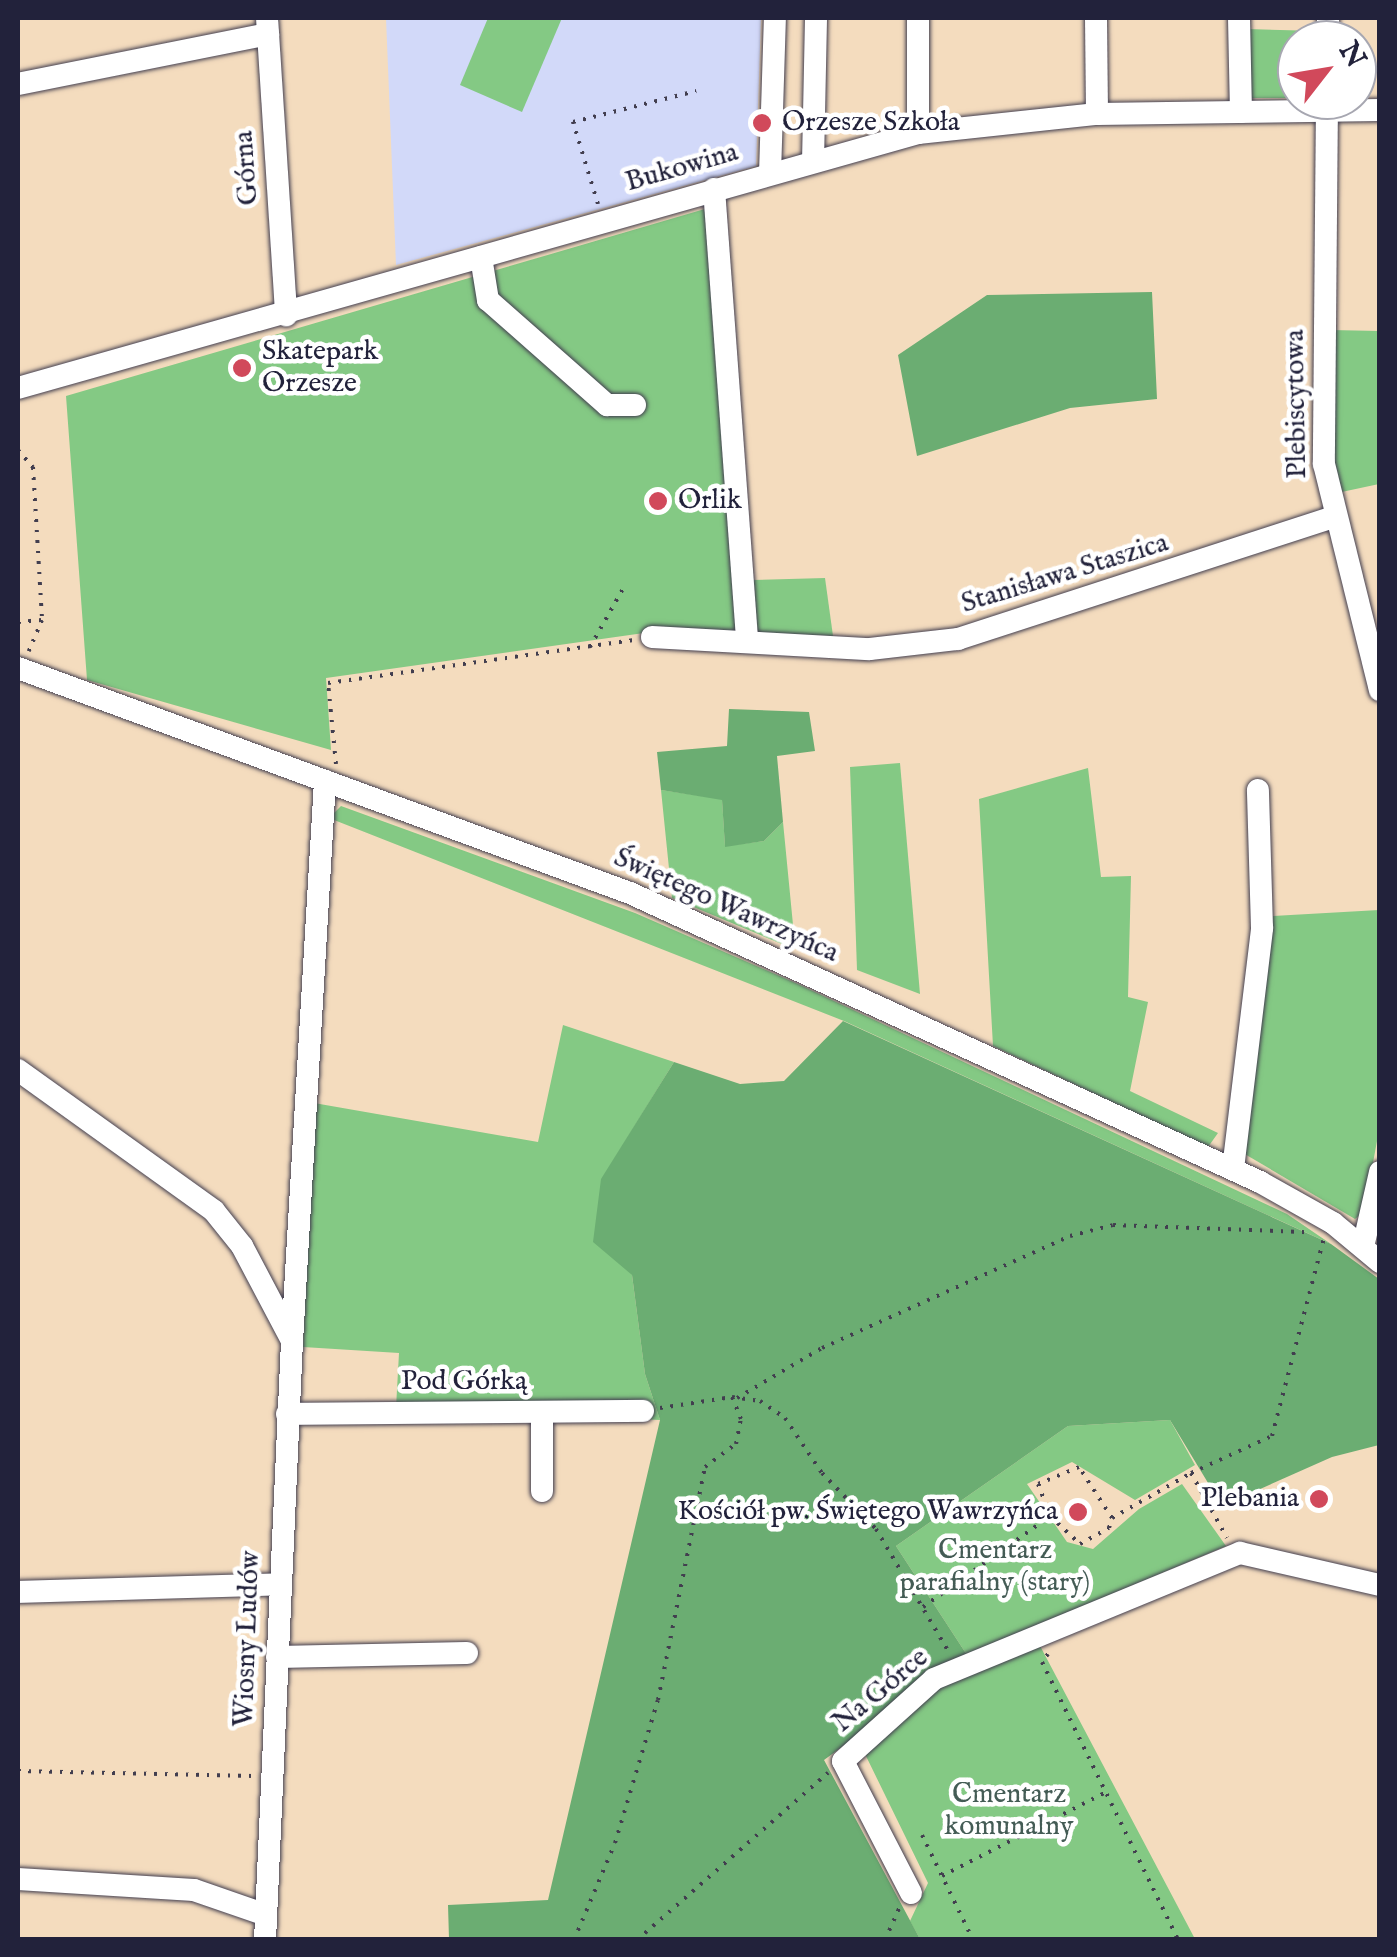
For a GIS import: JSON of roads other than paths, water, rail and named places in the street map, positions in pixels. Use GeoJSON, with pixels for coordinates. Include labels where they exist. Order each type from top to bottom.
{"type":"FeatureCollection","features":[{"type":"Feature","properties":{"kind":"street"},"geometry":{"type":"LineString","coordinates":[[770,174],[775,18]]}},
{"type":"Feature","properties":{"kind":"street"},"geometry":{"type":"LineString","coordinates":[[813,162],[816,18]]}},
{"type":"Feature","properties":{"kind":"street"},"geometry":{"type":"LineString","coordinates":[[918,18],[918,134]]}},
{"type":"Feature","properties":{"kind":"street"},"geometry":{"type":"LineString","coordinates":[[1096,18],[1097,114]]}},
{"type":"Feature","properties":{"kind":"street"},"geometry":{"type":"LineString","coordinates":[[1239,18],[1241,112]]}},
{"type":"Feature","properties":{"kind":"street"},"geometry":{"type":"LineString","coordinates":[[18,84],[268,26]]}},
{"type":"Feature","properties":{"kind":"street","name":"Górna"},"geometry":{"type":"LineString","coordinates":[[268,26],[286,315]]}},
{"type":"Feature","properties":{"kind":"street","name":"Bukowina"},"geometry":{"type":"LineString","coordinates":[[18,388],[918,134],[1097,114],[1277,109]]}},
{"type":"Feature","properties":{"kind":"street","name":"Plebiscytowa"},"geometry":{"type":"LineString","coordinates":[[1327,120],[1324,464],[1334,517],[1368,609],[1380,690]]}},
{"type":"Feature","properties":{"kind":"street"},"geometry":{"type":"LineString","coordinates":[[714,190],[747,640]]}},
{"type":"Feature","properties":{"kind":"street"},"geometry":{"type":"LineString","coordinates":[[481,257],[488,300],[607,405],[635,405]]}},
{"type":"Feature","properties":{"kind":"street","name":"Stanisława Staszica"},"geometry":{"type":"LineString","coordinates":[[652,637],[870,649],[958,639],[1334,517]]}},
{"type":"Feature","properties":{"kind":"street","name":"Świętego Wawrzyńca"},"geometry":{"type":"LineString","coordinates":[[19,669],[630,893],[1233,1169],[1372,1242]]}},
{"type":"Feature","properties":{"kind":"street","name":"Wiosny Ludów"},"geometry":{"type":"LineString","coordinates":[[265,1940],[287,1414],[325,781]]}},
{"type":"Feature","properties":{"kind":"street"},"geometry":{"type":"LineString","coordinates":[[1233,1169],[1262,928],[1258,790]]}},
{"type":"Feature","properties":{"kind":"street"},"geometry":{"type":"LineString","coordinates":[[18,1070],[214,1211],[242,1246],[292,1341]]}},
{"type":"Feature","properties":{"kind":"street"},"geometry":{"type":"LineString","coordinates":[[1372,1242],[1378,1186]]}},
{"type":"Feature","properties":{"kind":"street","name":"Pod Górką"},"geometry":{"type":"LineString","coordinates":[[287,1414],[642,1411]]}},
{"type":"Feature","properties":{"kind":"street"},"geometry":{"type":"LineString","coordinates":[[542,1412],[542,1491]]}},
{"type":"Feature","properties":{"kind":"street","name":"Na Górce"},"geometry":{"type":"LineString","coordinates":[[911,1894],[843,1761],[934,1679],[1236,1554],[1380,1585]]}},
{"type":"Feature","properties":{"kind":"street"},"geometry":{"type":"LineString","coordinates":[[18,1592],[280,1584]]}},
{"type":"Feature","properties":{"kind":"street"},"geometry":{"type":"LineString","coordinates":[[277,1656],[467,1653]]}},
{"type":"Feature","properties":{"kind":"street"},"geometry":{"type":"LineString","coordinates":[[18,1879],[194,1890],[266,1915]]}},
{"type":"Feature","properties":{"kind":"place","name":"Orzesze Szkoła"},"geometry":{"type":"Point","coordinates":[762,123]}},
{"type":"Feature","properties":{"kind":"place","name":"Skatepark Orzesze"},"geometry":{"type":"Point","coordinates":[242,368]}},
{"type":"Feature","properties":{"kind":"place","name":"Orlik"},"geometry":{"type":"Point","coordinates":[658,501]}},
{"type":"Feature","properties":{"kind":"place","name":"Plebania"},"geometry":{"type":"Point","coordinates":[1319,1499]}},
{"type":"Feature","properties":{"kind":"place","name":"Kościół pw. Świętego Wawrzyńca"},"geometry":{"type":"Point","coordinates":[1078,1512]}},
{"type":"Feature","properties":{"kind":"park label","name":"Cmentarz parafialny (stary)"},"geometry":{"type":"Point","coordinates":[995,1567]}},
{"type":"Feature","properties":{"kind":"park label","name":"Cmentarz komunalny"},"geometry":{"type":"Point","coordinates":[1009,1811]}}]}
